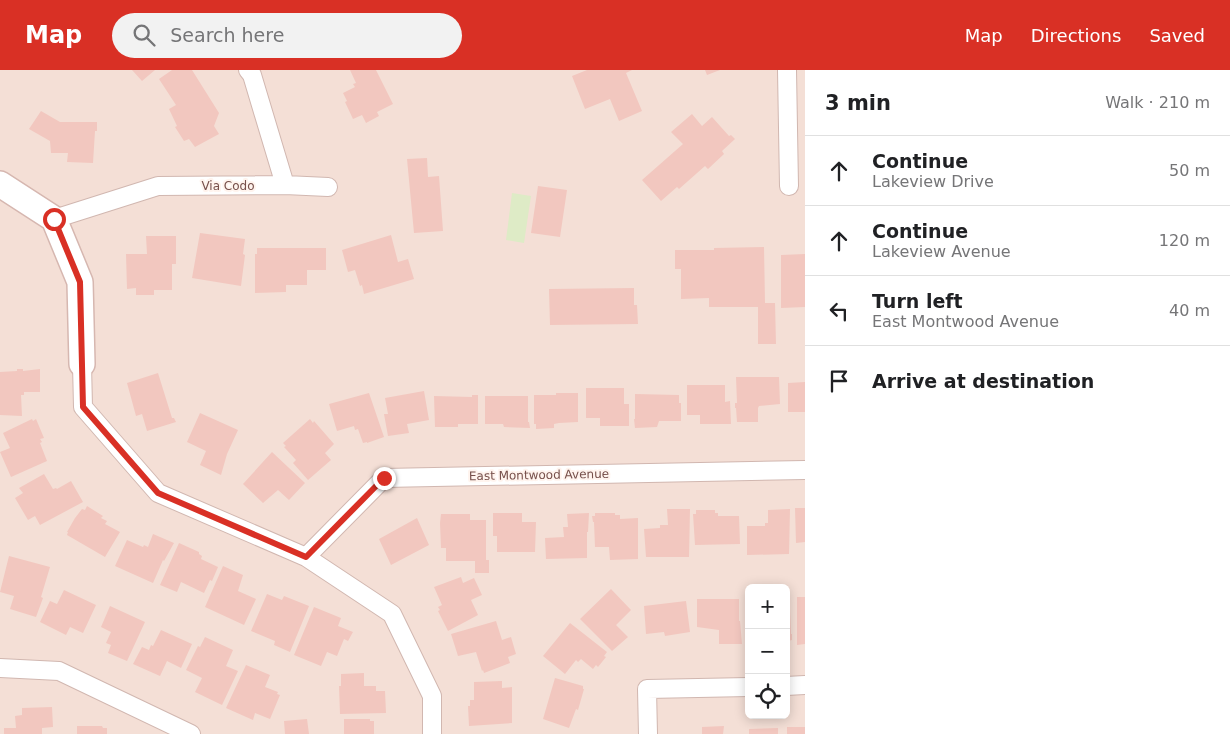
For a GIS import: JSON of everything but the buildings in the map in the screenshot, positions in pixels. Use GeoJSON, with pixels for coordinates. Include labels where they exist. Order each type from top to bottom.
{"type":"FeatureCollection","features":[{"type":"Feature","properties":{"kind":"street"},"geometry":{"type":"LineString","coordinates":[[248,70],[252,75],[285,185]]}},
{"type":"Feature","properties":{"kind":"street"},"geometry":{"type":"LineString","coordinates":[[787,70],[789,186]]}},
{"type":"Feature","properties":{"kind":"street"},"geometry":{"type":"LineString","coordinates":[[0,184],[54,219],[80,282],[83,407],[158,493],[306,557],[392,614],[432,696],[432,734]]}},
{"type":"Feature","properties":{"kind":"street","name":"Via Codo"},"geometry":{"type":"LineString","coordinates":[[54,219],[158,186],[285,185],[328,187]]}},
{"type":"Feature","properties":{"kind":"street","name":"East Montwood Avenue"},"geometry":{"type":"LineString","coordinates":[[306,557],[384,478],[805,470]]}},
{"type":"Feature","properties":{"kind":"street"},"geometry":{"type":"LineString","coordinates":[[0,668],[59,671],[191,734]]}},
{"type":"Feature","properties":{"kind":"street"},"geometry":{"type":"LineString","coordinates":[[790,686],[805,685]]}},
{"type":"Feature","properties":{"kind":"street"},"geometry":{"type":"LineString","coordinates":[[648,734],[647,689],[745,687]]}},
{"type":"Feature","properties":{"kind":"shaded area"},"geometry":{"type":"Polygon","coordinates":[[[0,70],[805,70],[805,734],[0,734],[0,70]]]}},
{"type":"Feature","properties":{"kind":"green space"},"geometry":{"type":"Polygon","coordinates":[[[512,193],[531,196],[524,243],[506,240],[512,193]]]}},
{"type":"Feature","properties":{"kind":"route"},"geometry":{"type":"LineString","coordinates":[[54,219],[80,282],[83,407],[158,493],[306,557],[384,478]]}}]}
